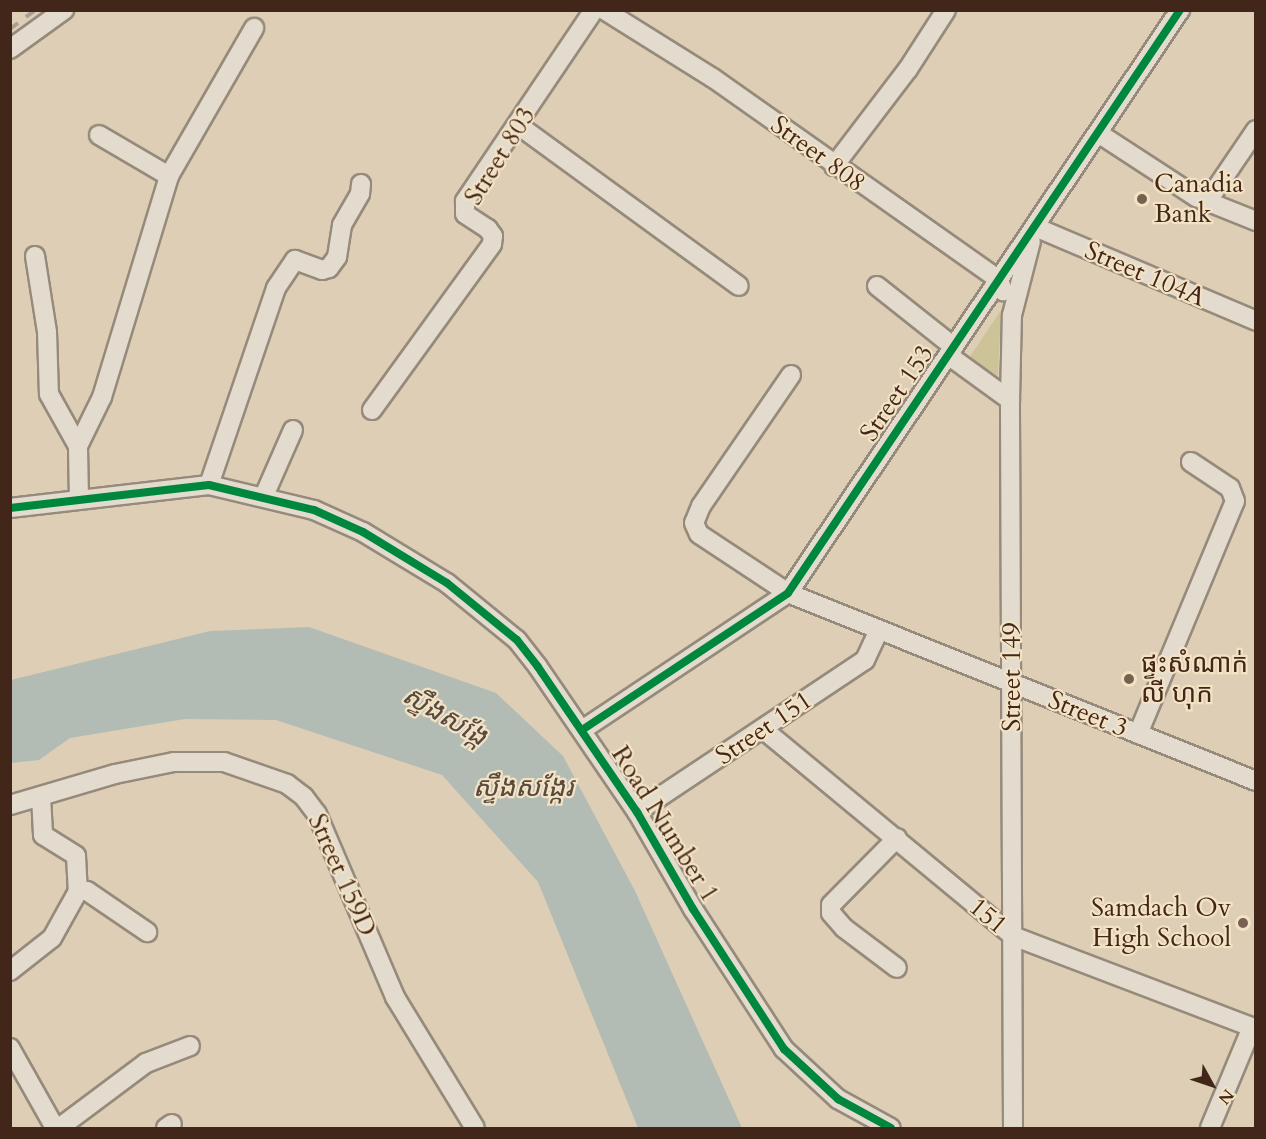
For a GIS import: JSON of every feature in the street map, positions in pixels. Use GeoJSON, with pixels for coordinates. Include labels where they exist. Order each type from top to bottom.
{"type":"FeatureCollection","features":[{"type":"Feature","properties":{"kind":"street"},"geometry":{"type":"LineString","coordinates":[[10,49],[64,10]]}},
{"type":"Feature","properties":{"kind":"street","name":"Street 803"},"geometry":{"type":"LineString","coordinates":[[372,410],[492,244],[493,236],[488,229],[462,208],[594,10]]}},
{"type":"Feature","properties":{"kind":"street","name":"Street 808"},"geometry":{"type":"LineString","coordinates":[[604,10],[713,78],[834,166],[999,280]]}},
{"type":"Feature","properties":{"kind":"street"},"geometry":{"type":"LineString","coordinates":[[834,166],[908,69],[946,10]]}},
{"type":"Feature","properties":{"kind":"street","name":"Street 153"},"geometry":{"type":"LineString","coordinates":[[582,730],[788,593],[1180,10]]}},
{"type":"Feature","properties":{"kind":"street"},"geometry":{"type":"LineString","coordinates":[[79,500],[78,446],[102,397],[169,176],[254,28]]}},
{"type":"Feature","properties":{"kind":"street"},"geometry":{"type":"LineString","coordinates":[[518,125],[739,286]]}},
{"type":"Feature","properties":{"kind":"street"},"geometry":{"type":"LineString","coordinates":[[1207,202],[1256,130]]}},
{"type":"Feature","properties":{"kind":"street"},"geometry":{"type":"LineString","coordinates":[[1098,133],[1207,202],[1256,222]]}},
{"type":"Feature","properties":{"kind":"street"},"geometry":{"type":"LineString","coordinates":[[99,135],[169,176]]}},
{"type":"Feature","properties":{"kind":"street"},"geometry":{"type":"LineString","coordinates":[[208,485],[276,288],[295,260],[322,270],[329,268],[337,257],[342,225],[360,194],[361,184]]}},
{"type":"Feature","properties":{"kind":"street","name":"Street 149"},"geometry":{"type":"LineString","coordinates":[[1013,1128],[1012,315],[1035,227]]}},
{"type":"Feature","properties":{"kind":"street","name":"Street 104A"},"geometry":{"type":"LineString","coordinates":[[1035,227],[1256,321]]}},
{"type":"Feature","properties":{"kind":"street"},"geometry":{"type":"LineString","coordinates":[[35,256],[47,332],[49,394],[78,446]]}},
{"type":"Feature","properties":{"kind":"street"},"geometry":{"type":"LineString","coordinates":[[999,280],[1012,315]]}},
{"type":"Feature","properties":{"kind":"street"},"geometry":{"type":"LineString","coordinates":[[877,286],[1011,400]]}},
{"type":"Feature","properties":{"kind":"street","name":"Street 3"},"geometry":{"type":"LineString","coordinates":[[791,375],[701,506],[694,523],[699,534],[788,593],[878,632],[1256,781]]}},
{"type":"Feature","properties":{"kind":"street"},"geometry":{"type":"LineString","coordinates":[[264,496],[293,430]]}},
{"type":"Feature","properties":{"kind":"street"},"geometry":{"type":"LineString","coordinates":[[1138,734],[1235,501],[1230,488],[1191,462]]}},
{"type":"Feature","properties":{"kind":"street","name":"Road Number 1"},"geometry":{"type":"LineString","coordinates":[[10,508],[208,485],[264,496],[314,510],[363,532],[447,583],[517,640],[582,730],[637,812],[693,909],[784,1049],[838,1099],[891,1128]]}},
{"type":"Feature","properties":{"kind":"street","name":"Street 151"},"geometry":{"type":"LineString","coordinates":[[637,812],[764,730],[865,660],[878,632]]}},
{"type":"Feature","properties":{"kind":"street","name":"151"},"geometry":{"type":"LineString","coordinates":[[764,730],[1013,936],[1254,1028]]}},
{"type":"Feature","properties":{"kind":"street","name":"Street 159D"},"geometry":{"type":"LineString","coordinates":[[10,805],[152,764],[197,760],[224,762],[257,770],[304,797],[334,852],[395,997],[475,1128]]}},
{"type":"Feature","properties":{"kind":"street"},"geometry":{"type":"LineString","coordinates":[[10,971],[52,938],[78,891],[76,856],[43,835],[41,796]]}},
{"type":"Feature","properties":{"kind":"street"},"geometry":{"type":"LineString","coordinates":[[897,838],[831,905],[831,913],[843,928],[897,968]]}},
{"type":"Feature","properties":{"kind":"street"},"geometry":{"type":"LineString","coordinates":[[78,891],[87,891],[147,932]]}},
{"type":"Feature","properties":{"kind":"street"},"geometry":{"type":"LineString","coordinates":[[1210,1128],[1254,1028]]}},
{"type":"Feature","properties":{"kind":"street"},"geometry":{"type":"LineString","coordinates":[[59,1128],[146,1063],[190,1046]]}},
{"type":"Feature","properties":{"kind":"street"},"geometry":{"type":"LineString","coordinates":[[10,1048],[55,1128]]}},
{"type":"Feature","properties":{"kind":"shaded area"},"geometry":{"type":"Polygon","coordinates":[[[1001,310],[998,376],[969,358],[1001,310]]]}},
{"type":"Feature","properties":{"kind":"water","name":"ស្ទឹងសង្កែរ"},"geometry":{"type":"Polygon","coordinates":[[[309,627],[496,693],[563,756],[635,891],[742,1128],[638,1128],[538,882],[442,775],[276,720],[185,719],[70,738],[39,760],[11,763],[11,680],[210,631],[309,627]]]}},
{"type":"Feature","properties":{"kind":"railway"},"geometry":{"type":"LineString","coordinates":[[10,29],[35,10]]}},
{"type":"Feature","properties":{"kind":"cycle path"},"geometry":{"type":"LineString","coordinates":[[582,730],[788,593],[1180,10]]}},
{"type":"Feature","properties":{"kind":"cycle path"},"geometry":{"type":"LineString","coordinates":[[10,508],[209,485],[314,510],[363,532],[447,583],[517,640],[538,667],[637,812],[693,909],[784,1049],[838,1099],[891,1128]]}},
{"type":"Feature","properties":{"kind":"place","name":"Canadia Bank"},"geometry":{"type":"Point","coordinates":[1142,199]}},
{"type":"Feature","properties":{"kind":"place","name":"ផ្ទះសំណាក់ លី ហុក"},"geometry":{"type":"Point","coordinates":[1129,679]}},
{"type":"Feature","properties":{"kind":"place","name":"Samdach Ov High School"},"geometry":{"type":"Point","coordinates":[1243,923]}},
{"type":"Feature","properties":{"kind":"water label","name":"ស្ទឹងសង្កែ"},"geometry":{"type":"Point","coordinates":[445,716]}}]}
